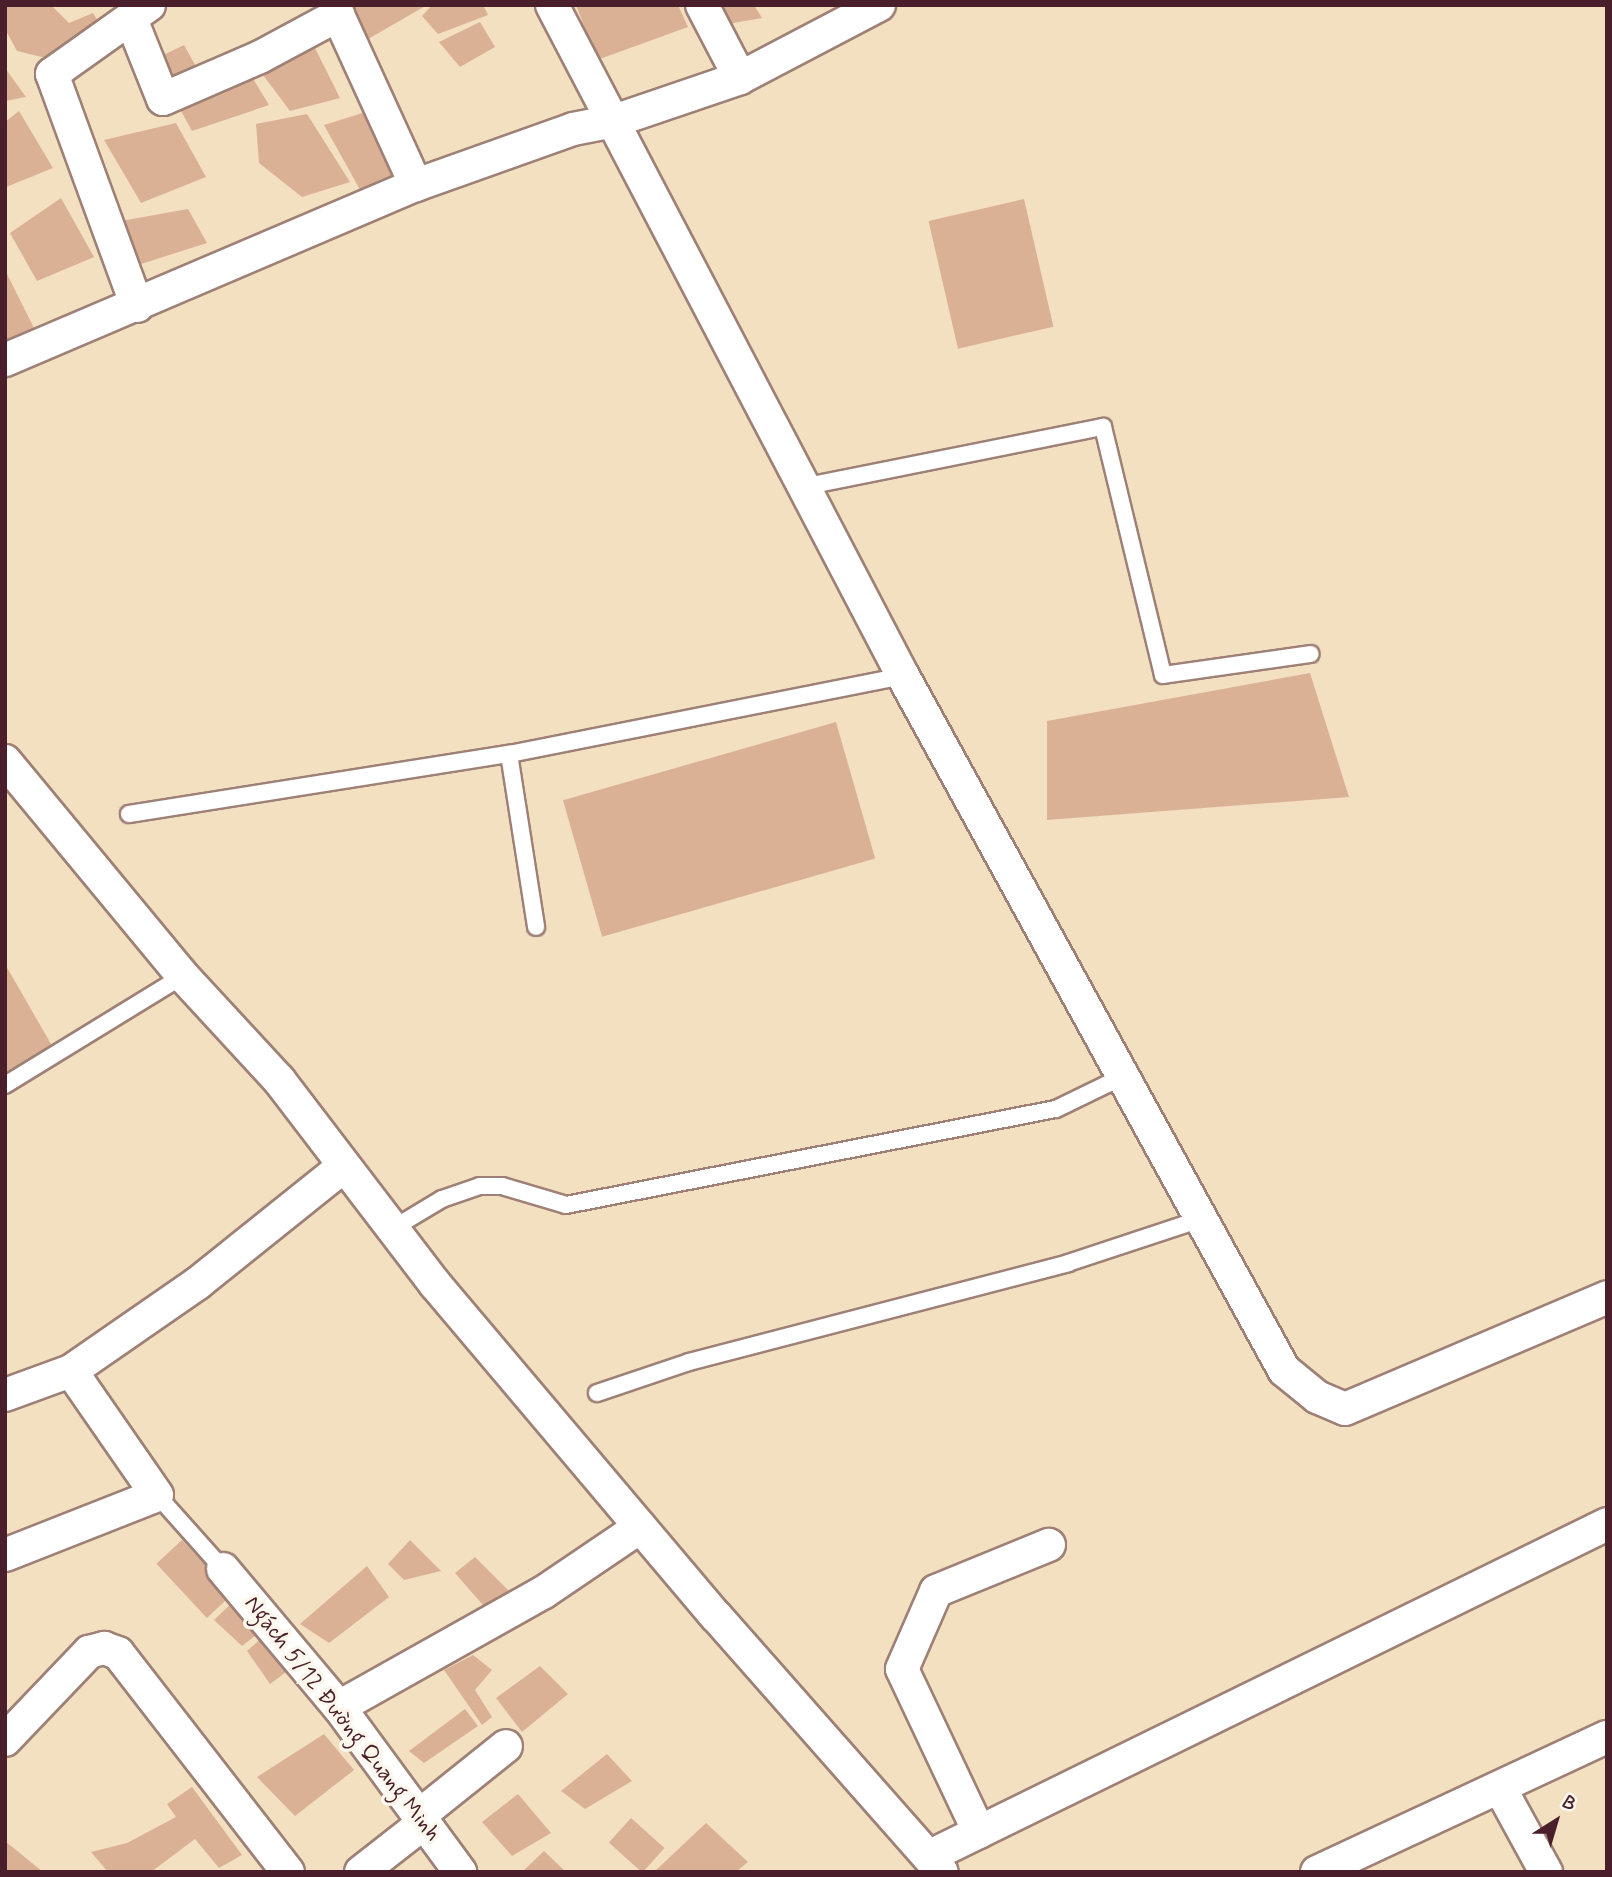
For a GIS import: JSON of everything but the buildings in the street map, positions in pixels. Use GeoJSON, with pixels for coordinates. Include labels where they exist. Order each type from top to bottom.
{"type":"FeatureCollection","features":[{"type":"Feature","properties":{"kind":"street"},"geometry":{"type":"LineString","coordinates":[[552,5],[903,676],[1204,1218],[1284,1370],[1317,1397],[1345,1409],[1607,1297]]}},
{"type":"Feature","properties":{"kind":"street"},"geometry":{"type":"LineString","coordinates":[[702,5],[740,78]]}},
{"type":"Feature","properties":{"kind":"street"},"geometry":{"type":"LineString","coordinates":[[5,360],[416,185],[573,129],[614,121],[740,78],[880,5]]}},
{"type":"Feature","properties":{"kind":"street"},"geometry":{"type":"LineString","coordinates":[[137,306],[52,74],[140,12],[163,99],[260,57],[338,15],[416,185]]}},
{"type":"Feature","properties":{"kind":"street"},"geometry":{"type":"LineString","coordinates":[[5,761],[183,976],[279,1080],[392,1229],[640,1527],[936,1864],[979,1832],[1607,1524]]}},
{"type":"Feature","properties":{"kind":"street"},"geometry":{"type":"LineString","coordinates":[[5,1395],[71,1371],[198,1283],[344,1166]]}},
{"type":"Feature","properties":{"kind":"street"},"geometry":{"type":"LineString","coordinates":[[5,1555],[157,1494],[71,1371]]}},
{"type":"Feature","properties":{"kind":"street"},"geometry":{"type":"LineString","coordinates":[[338,1707],[544,1592],[640,1527]]}},
{"type":"Feature","properties":{"kind":"street"},"geometry":{"type":"LineString","coordinates":[[979,1832],[902,1669],[936,1591],[1049,1545]]}},
{"type":"Feature","properties":{"kind":"street","name":"Ngách 5/12 Đường Quang Minh"},"geometry":{"type":"LineString","coordinates":[[223,1569],[338,1707],[460,1872]]}},
{"type":"Feature","properties":{"kind":"street"},"geometry":{"type":"LineString","coordinates":[[5,1740],[89,1652],[104,1648],[118,1653],[288,1872]]}},
{"type":"Feature","properties":{"kind":"street"},"geometry":{"type":"LineString","coordinates":[[1317,1872],[1607,1737]]}},
{"type":"Feature","properties":{"kind":"street"},"geometry":{"type":"LineString","coordinates":[[361,1872],[506,1746]]}},
{"type":"Feature","properties":{"kind":"street"},"geometry":{"type":"LineString","coordinates":[[1500,1788],[1546,1872]]}},
{"type":"Feature","properties":{"kind":"lane"},"geometry":{"type":"LineString","coordinates":[[802,487],[1103,427],[1163,675],[1311,654]]}},
{"type":"Feature","properties":{"kind":"lane"},"geometry":{"type":"LineString","coordinates":[[129,814],[509,754],[903,676]]}},
{"type":"Feature","properties":{"kind":"lane"},"geometry":{"type":"LineString","coordinates":[[509,754],[536,927]]}},
{"type":"Feature","properties":{"kind":"lane"},"geometry":{"type":"LineString","coordinates":[[5,1085],[183,976]]}},
{"type":"Feature","properties":{"kind":"lane"},"geometry":{"type":"LineString","coordinates":[[392,1229],[442,1199],[480,1185],[502,1186],[566,1205],[1056,1109],[1124,1076]]}},
{"type":"Feature","properties":{"kind":"lane"},"geometry":{"type":"LineString","coordinates":[[597,1393],[703,1358],[1068,1263],[1204,1218]]}},
{"type":"Feature","properties":{"kind":"lane"},"geometry":{"type":"LineString","coordinates":[[157,1494],[223,1569]]}}]}
